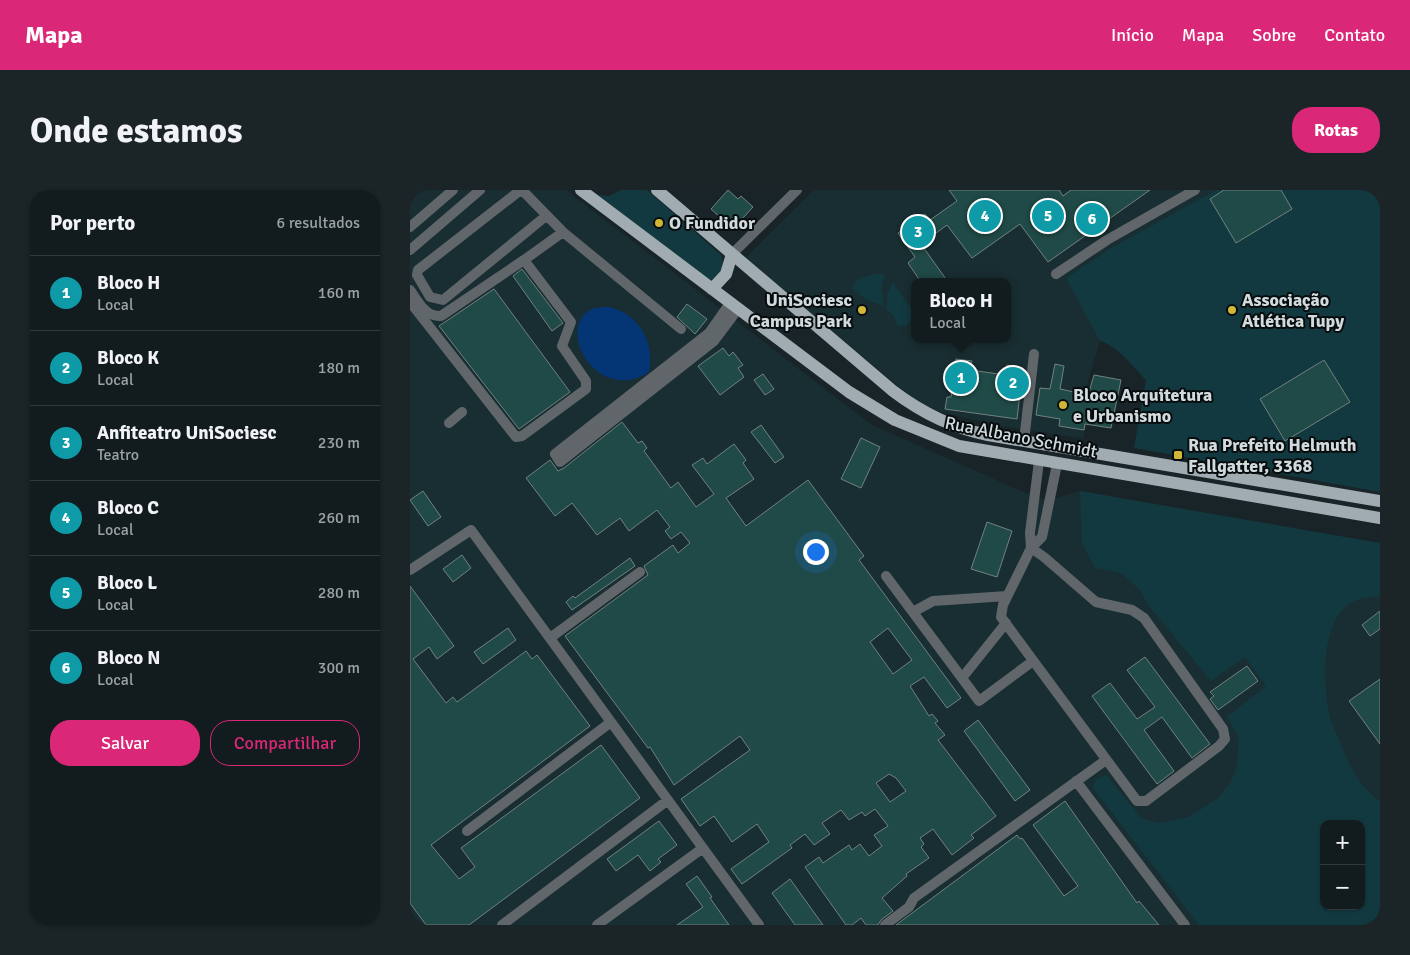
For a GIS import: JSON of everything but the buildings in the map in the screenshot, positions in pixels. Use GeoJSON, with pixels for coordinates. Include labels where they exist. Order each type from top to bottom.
{"type":"FeatureCollection","features":[{"type":"Feature","properties":{"kind":"main road","name":"Rua Albano Schmidt"},"geometry":{"type":"LineString","coordinates":[[581,190],[849,392],[895,420],[959,446],[1380,518]]}},
{"type":"Feature","properties":{"kind":"main road"},"geometry":{"type":"LineString","coordinates":[[657,190],[893,391],[921,411],[967,430],[1380,501]]}},
{"type":"Feature","properties":{"kind":"main road"},"geometry":{"type":"LineString","coordinates":[[712,289],[726,274],[732,254]]}},
{"type":"Feature","properties":{"kind":"street"},"geometry":{"type":"LineString","coordinates":[[410,227],[453,190]]}},
{"type":"Feature","properties":{"kind":"street"},"geometry":{"type":"LineString","coordinates":[[410,250],[480,190]]}},
{"type":"Feature","properties":{"kind":"street"},"geometry":{"type":"LineString","coordinates":[[732,254],[797,190]]}},
{"type":"Feature","properties":{"kind":"street"},"geometry":{"type":"LineString","coordinates":[[1056,274],[1107,240],[1196,190]]}},
{"type":"Feature","properties":{"kind":"street"},"geometry":{"type":"LineString","coordinates":[[546,216],[443,300],[430,297],[417,275],[418,270],[518,192],[524,192],[563,232],[682,330]]}},
{"type":"Feature","properties":{"kind":"street"},"geometry":{"type":"LineString","coordinates":[[410,290],[426,312],[434,317],[441,316],[563,232]]}},
{"type":"Feature","properties":{"kind":"street"},"geometry":{"type":"LineString","coordinates":[[410,302],[516,437],[522,436],[586,389],[586,381],[562,346],[570,322],[524,260]]}},
{"type":"Feature","properties":{"kind":"street"},"geometry":{"type":"LineString","coordinates":[[734,306],[714,341],[560,462],[555,454],[709,334],[734,306]]}},
{"type":"Feature","properties":{"kind":"street"},"geometry":{"type":"LineString","coordinates":[[1024,441],[1034,354]]}},
{"type":"Feature","properties":{"kind":"street"},"geometry":{"type":"LineString","coordinates":[[449,422],[462,412]]}},
{"type":"Feature","properties":{"kind":"street"},"geometry":{"type":"LineString","coordinates":[[1031,548],[1030,533],[1040,461]]}},
{"type":"Feature","properties":{"kind":"street"},"geometry":{"type":"LineString","coordinates":[[1031,548],[1096,602],[1132,610],[1144,618],[1223,729],[1224,739],[1219,746],[1146,801],[1137,801],[1002,617],[1003,605],[1007,596],[1031,548],[1042,536],[1057,464]]}},
{"type":"Feature","properties":{"kind":"street"},"geometry":{"type":"LineString","coordinates":[[410,570],[471,530],[759,925]]}},
{"type":"Feature","properties":{"kind":"street"},"geometry":{"type":"LineString","coordinates":[[550,638],[640,572]]}},
{"type":"Feature","properties":{"kind":"street"},"geometry":{"type":"LineString","coordinates":[[886,576],[979,701],[1033,661]]}},
{"type":"Feature","properties":{"kind":"street"},"geometry":{"type":"LineString","coordinates":[[913,612],[933,600],[1007,596]]}},
{"type":"Feature","properties":{"kind":"street"},"geometry":{"type":"LineString","coordinates":[[962,678],[1006,623]]}},
{"type":"Feature","properties":{"kind":"street"},"geometry":{"type":"LineString","coordinates":[[467,831],[611,722]]}},
{"type":"Feature","properties":{"kind":"street"},"geometry":{"type":"LineString","coordinates":[[885,925],[909,907],[914,898],[1106,760]]}},
{"type":"Feature","properties":{"kind":"street"},"geometry":{"type":"LineString","coordinates":[[1076,782],[1185,925]]}},
{"type":"Feature","properties":{"kind":"street"},"geometry":{"type":"LineString","coordinates":[[502,925],[668,800]]}},
{"type":"Feature","properties":{"kind":"street"},"geometry":{"type":"LineString","coordinates":[[597,925],[703,848]]}},
{"type":"Feature","properties":{"kind":"shaded area"},"geometry":{"type":"Polygon","coordinates":[[[410,190],[566,190],[872,425],[1035,497],[1050,500],[1080,491],[1380,543],[1380,925],[410,925],[410,190]]]}},
{"type":"Feature","properties":{"kind":"shaded area"},"geometry":{"type":"Polygon","coordinates":[[[621,190],[647,190],[721,255],[723,264],[721,272],[712,279],[707,280],[598,195],[609,196],[621,190]]]}},
{"type":"Feature","properties":{"kind":"shaded area","name":"UniSociesc Campus Park"},"geometry":{"type":"Polygon","coordinates":[[[814,190],[1216,190],[1111,248],[1067,278],[1100,341],[1085,392],[1092,394],[1083,439],[989,424],[930,409],[912,398],[745,258],[814,190]]]}},
{"type":"Feature","properties":{"kind":"shaded area","name":"Associação Atlética Tupy"},"geometry":{"type":"Polygon","coordinates":[[[1216,190],[1380,190],[1380,492],[1134,448],[1146,380],[1119,352],[1100,341],[1066,278],[1111,248],[1216,190]]]}},
{"type":"Feature","properties":{"kind":"shaded area"},"geometry":{"type":"Polygon","coordinates":[[[874,274],[883,274],[885,277],[882,287],[884,306],[865,299],[852,288],[858,279],[874,274]]]}},
{"type":"Feature","properties":{"kind":"shaded area"},"geometry":{"type":"Polygon","coordinates":[[[893,283],[911,308],[911,322],[906,326],[897,325],[894,316],[887,310],[887,294],[893,283]]]}},
{"type":"Feature","properties":{"kind":"shaded area"},"geometry":{"type":"Polygon","coordinates":[[[1080,491],[1380,543],[1380,597],[1360,599],[1345,607],[1335,622],[1328,640],[1325,681],[1330,718],[1346,757],[1366,789],[1380,802],[1380,925],[1199,925],[1093,788],[1096,779],[1106,775],[1142,819],[1160,823],[1189,817],[1218,798],[1231,782],[1237,766],[1239,738],[1227,717],[1266,686],[1245,657],[1211,681],[1149,606],[1140,590],[1121,573],[1095,568],[1082,543],[1080,491]]]}},
{"type":"Feature","properties":{"kind":"water"},"geometry":{"type":"Polygon","coordinates":[[[609,307],[629,316],[642,331],[650,350],[649,372],[631,380],[615,379],[600,373],[589,363],[581,350],[578,336],[579,322],[589,310],[609,307]]]}},
{"type":"Feature","properties":{"kind":"place","name":"Bloco C"},"geometry":{"type":"Point","coordinates":[985,216]}},
{"type":"Feature","properties":{"kind":"place","name":"Bloco L"},"geometry":{"type":"Point","coordinates":[1048,216]}},
{"type":"Feature","properties":{"kind":"place","name":"Bloco N"},"geometry":{"type":"Point","coordinates":[1092,219]}},
{"type":"Feature","properties":{"kind":"place","name":"O Fundidor"},"geometry":{"type":"Point","coordinates":[659,223]}},
{"type":"Feature","properties":{"kind":"place","name":"Anfiteatro UniSociesc"},"geometry":{"type":"Point","coordinates":[918,232]}},
{"type":"Feature","properties":{"kind":"place","name":"UniSociesc Campus Park"},"geometry":{"type":"Point","coordinates":[862,310]}},
{"type":"Feature","properties":{"kind":"place","name":"Associação Atlética Tupy"},"geometry":{"type":"Point","coordinates":[1232,310]}},
{"type":"Feature","properties":{"kind":"place","name":"Bloco H"},"geometry":{"type":"Point","coordinates":[961,378]}},
{"type":"Feature","properties":{"kind":"place","name":"Bloco K"},"geometry":{"type":"Point","coordinates":[1013,383]}},
{"type":"Feature","properties":{"kind":"place","name":"Bloco Arquitetura e Urbanismo"},"geometry":{"type":"Point","coordinates":[1063,405]}},
{"type":"Feature","properties":{"kind":"place","name":"Rua Prefeito Helmuth Fallgatter, 3368"},"geometry":{"type":"Point","coordinates":[1178,455]}}]}
